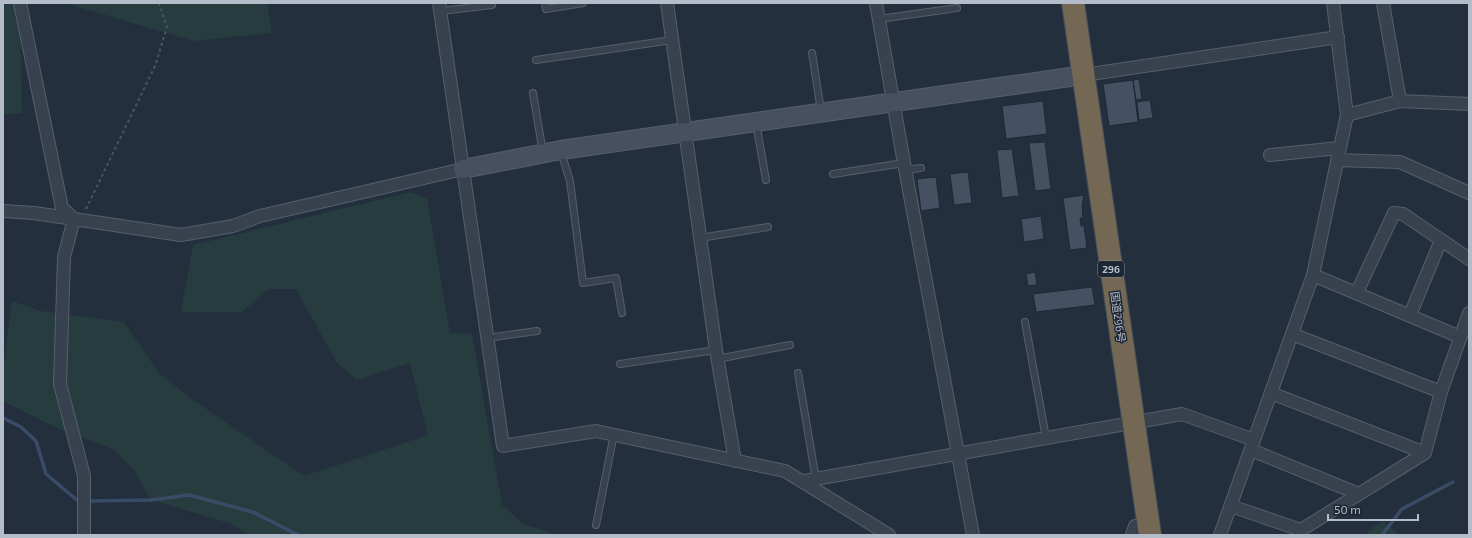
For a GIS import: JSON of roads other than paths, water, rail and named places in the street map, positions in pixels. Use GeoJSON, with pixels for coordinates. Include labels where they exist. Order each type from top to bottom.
{"type":"FeatureCollection","features":[{"type":"Feature","properties":{"kind":"highway","name":"国道296号"},"geometry":{"type":"LineString","coordinates":[[1073,3],[1133,424],[1143,531]]}},
{"type":"Feature","properties":{"kind":"street"},"geometry":{"type":"LineString","coordinates":[[20,3],[62,208],[74,219]]}},
{"type":"Feature","properties":{"kind":"street"},"geometry":{"type":"LineString","coordinates":[[667,3],[716,354],[734,461]]}},
{"type":"Feature","properties":{"kind":"street"},"geometry":{"type":"LineString","coordinates":[[876,3],[904,167],[974,535]]}},
{"type":"Feature","properties":{"kind":"street"},"geometry":{"type":"LineString","coordinates":[[1220,535],[1313,275],[1347,115],[1333,3]]}},
{"type":"Feature","properties":{"kind":"street"},"geometry":{"type":"LineString","coordinates":[[1382,3],[1400,101]]}},
{"type":"Feature","properties":{"kind":"street"},"geometry":{"type":"LineString","coordinates":[[440,7],[503,446],[596,431],[785,471],[810,480],[889,535]]}},
{"type":"Feature","properties":{"kind":"street"},"geometry":{"type":"LineString","coordinates":[[3,211],[34,213],[181,235],[233,226],[260,216],[463,169],[543,153],[1338,37]]}},
{"type":"Feature","properties":{"kind":"street"},"geometry":{"type":"LineString","coordinates":[[1347,115],[1400,101],[1469,104]]}},
{"type":"Feature","properties":{"kind":"street"},"geometry":{"type":"LineString","coordinates":[[1270,155],[1338,154],[1400,162],[1469,193]]}},
{"type":"Feature","properties":{"kind":"street"},"geometry":{"type":"LineString","coordinates":[[1357,292],[1394,213],[1403,214],[1469,259]]}},
{"type":"Feature","properties":{"kind":"street"},"geometry":{"type":"LineString","coordinates":[[74,219],[64,257],[60,384],[84,476],[84,535]]}},
{"type":"Feature","properties":{"kind":"street"},"geometry":{"type":"LineString","coordinates":[[1410,315],[1441,240]]}},
{"type":"Feature","properties":{"kind":"street"},"geometry":{"type":"LineString","coordinates":[[1313,275],[1357,292],[1460,337]]}},
{"type":"Feature","properties":{"kind":"street"},"geometry":{"type":"LineString","coordinates":[[1231,506],[1301,530],[1425,453],[1441,392],[1469,313]]}},
{"type":"Feature","properties":{"kind":"street"},"geometry":{"type":"LineString","coordinates":[[1292,334],[1441,392]]}},
{"type":"Feature","properties":{"kind":"street"},"geometry":{"type":"LineString","coordinates":[[1271,393],[1425,453]]}},
{"type":"Feature","properties":{"kind":"street"},"geometry":{"type":"LineString","coordinates":[[810,480],[1133,424],[1182,414],[1359,494]]}},
{"type":"Feature","properties":{"kind":"lane"},"geometry":{"type":"LineString","coordinates":[[545,3],[546,9],[583,3]]}},
{"type":"Feature","properties":{"kind":"lane"},"geometry":{"type":"LineString","coordinates":[[440,7],[492,5]]}},
{"type":"Feature","properties":{"kind":"lane"},"geometry":{"type":"LineString","coordinates":[[879,19],[957,8]]}},
{"type":"Feature","properties":{"kind":"lane"},"geometry":{"type":"LineString","coordinates":[[536,60],[672,40]]}},
{"type":"Feature","properties":{"kind":"lane"},"geometry":{"type":"LineString","coordinates":[[812,53],[822,112]]}},
{"type":"Feature","properties":{"kind":"lane"},"geometry":{"type":"LineString","coordinates":[[533,93],[543,153]]}},
{"type":"Feature","properties":{"kind":"lane"},"geometry":{"type":"LineString","coordinates":[[756,121],[766,180]]}},
{"type":"Feature","properties":{"kind":"lane"},"geometry":{"type":"LineString","coordinates":[[561,150],[570,181],[583,284],[616,278],[622,313]]}},
{"type":"Feature","properties":{"kind":"lane"},"geometry":{"type":"LineString","coordinates":[[833,174],[904,167],[921,168]]}},
{"type":"Feature","properties":{"kind":"lane"},"geometry":{"type":"LineString","coordinates":[[700,238],[768,226]]}},
{"type":"Feature","properties":{"kind":"lane"},"geometry":{"type":"LineString","coordinates":[[1026,322],[1046,438]]}},
{"type":"Feature","properties":{"kind":"lane"},"geometry":{"type":"LineString","coordinates":[[487,338],[537,330]]}},
{"type":"Feature","properties":{"kind":"lane"},"geometry":{"type":"LineString","coordinates":[[620,364],[790,345]]}},
{"type":"Feature","properties":{"kind":"lane"},"geometry":{"type":"LineString","coordinates":[[798,373],[810,480]]}},
{"type":"Feature","properties":{"kind":"lane"},"geometry":{"type":"LineString","coordinates":[[596,525],[614,434]]}},
{"type":"Feature","properties":{"kind":"waterway"},"geometry":{"type":"LineString","coordinates":[[3,418],[21,427],[36,441],[46,474],[78,501],[80,501]]}},
{"type":"Feature","properties":{"kind":"waterway"},"geometry":{"type":"LineString","coordinates":[[1382,535],[1402,509],[1453,482]]}},
{"type":"Feature","properties":{"kind":"waterway"},"geometry":{"type":"LineString","coordinates":[[91,501],[151,500],[189,495],[253,512],[298,535]]}}]}
